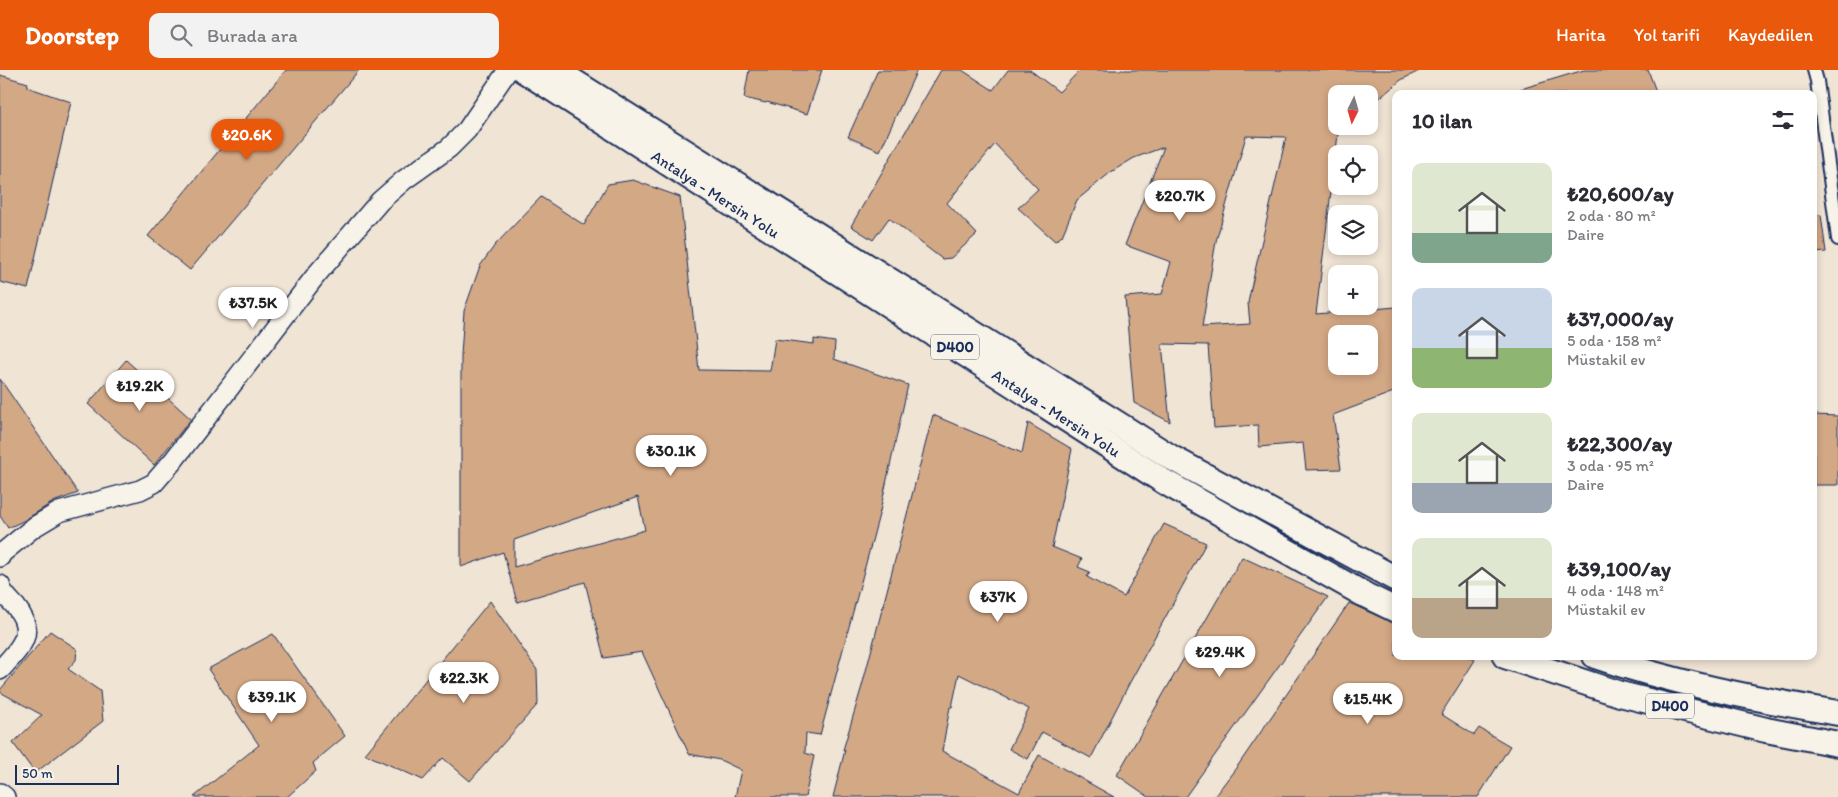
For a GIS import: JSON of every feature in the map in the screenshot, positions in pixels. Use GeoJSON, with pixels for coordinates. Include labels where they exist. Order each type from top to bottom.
{"type":"FeatureCollection","features":[{"type":"Feature","properties":{"kind":"highway","name":"Antalya - Mersin Yolu"},"geometry":{"type":"LineString","coordinates":[[523,70],[1163,481],[1365,595],[1392,608]]}},
{"type":"Feature","properties":{"kind":"highway","name":"Antalya - Mersin Yolu"},"geometry":{"type":"LineString","coordinates":[[555,70],[1172,458],[1392,577]]}},
{"type":"Feature","properties":{"kind":"highway","name":"D400"},"geometry":{"type":"LineString","coordinates":[[1517,660],[1620,694],[1766,730],[1838,744]]}},
{"type":"Feature","properties":{"kind":"highway","name":"D400"},"geometry":{"type":"LineString","coordinates":[[1606,660],[1631,669],[1767,700],[1838,713]]}},
{"type":"Feature","properties":{"kind":"street"},"geometry":{"type":"LineString","coordinates":[[0,557],[1,554],[34,527],[59,512],[140,490],[154,483],[317,274],[380,201],[404,180],[449,148],[467,130],[508,70]]}},
{"type":"Feature","properties":{"kind":"street"},"geometry":{"type":"LineString","coordinates":[[1814,70],[1838,239]]}},
{"type":"Feature","properties":{"kind":"street"},"geometry":{"type":"LineString","coordinates":[[0,585],[1,590],[20,612],[27,627],[23,644],[0,670]]}},
{"type":"Feature","properties":{"kind":"street"},"geometry":{"type":"LineString","coordinates":[[0,793],[5,797]]}},
{"type":"Feature","properties":{"kind":"building"},"geometry":{"type":"Polygon","coordinates":[[[286,70],[359,70],[190,270],[148,236],[286,70]]]}},
{"type":"Feature","properties":{"kind":"building"},"geometry":{"type":"Polygon","coordinates":[[[749,70],[822,70],[807,114],[767,102],[744,98],[749,70]]]}},
{"type":"Feature","properties":{"kind":"building"},"geometry":{"type":"Polygon","coordinates":[[[878,70],[917,70],[880,151],[848,137],[878,70]]]}},
{"type":"Feature","properties":{"kind":"building"},"geometry":{"type":"Polygon","coordinates":[[[941,70],[962,70],[993,90],[1008,70],[1030,70],[1059,92],[1080,70],[1421,70],[1401,80],[1378,99],[1378,85],[1328,85],[1328,135],[1338,135],[1337,145],[1328,145],[1328,195],[1331,195],[1316,314],[1378,315],[1378,309],[1392,307],[1392,393],[1333,415],[1341,469],[1306,470],[1303,443],[1259,447],[1258,425],[1214,428],[1208,345],[1162,344],[1170,422],[1134,403],[1125,297],[1162,294],[1171,262],[1125,245],[1164,147],[1134,158],[1111,172],[1077,200],[1062,236],[1055,241],[1018,208],[1038,189],[995,144],[947,203],[977,234],[951,258],[942,259],[889,218],[873,240],[851,226],[941,70]],[[1246,136],[1216,241],[1202,327],[1250,324],[1248,303],[1286,137],[1246,136]]]}},
{"type":"Feature","properties":{"kind":"building"},"geometry":{"type":"Polygon","coordinates":[[[1584,70],[1648,70],[1656,90],[1517,90],[1584,70]]]}},
{"type":"Feature","properties":{"kind":"building"},"geometry":{"type":"Polygon","coordinates":[[[0,75],[28,83],[27,87],[71,102],[28,289],[0,282],[0,75]]]}},
{"type":"Feature","properties":{"kind":"building"},"geometry":{"type":"Polygon","coordinates":[[[633,180],[680,197],[699,370],[770,371],[775,339],[814,344],[814,339],[835,342],[834,359],[908,385],[880,511],[820,735],[806,733],[805,753],[814,756],[805,797],[735,797],[741,770],[720,760],[689,754],[642,652],[604,658],[585,582],[517,602],[503,552],[461,567],[461,355],[464,311],[480,266],[495,245],[541,197],[584,225],[608,184],[633,180]],[[638,497],[514,540],[514,567],[645,530],[638,497]]]}},
{"type":"Feature","properties":{"kind":"building"},"geometry":{"type":"Polygon","coordinates":[[[1817,215],[1821,215],[1826,252],[1817,253],[1817,215]]]}},
{"type":"Feature","properties":{"kind":"building"},"geometry":{"type":"Polygon","coordinates":[[[126,360],[191,419],[154,465],[88,404],[126,360]]]}},
{"type":"Feature","properties":{"kind":"building"},"geometry":{"type":"Polygon","coordinates":[[[0,379],[78,493],[53,502],[25,520],[8,528],[0,516],[0,379]]]}},
{"type":"Feature","properties":{"kind":"building"},"geometry":{"type":"Polygon","coordinates":[[[933,415],[1022,453],[1028,423],[1072,449],[1052,547],[1082,559],[1078,567],[1090,572],[1087,577],[1124,597],[1164,524],[1206,543],[1091,758],[1042,732],[1028,759],[1009,749],[1029,709],[959,674],[952,707],[950,707],[942,751],[1019,793],[1039,755],[1114,797],[833,797],[845,750],[843,750],[862,686],[933,415]]]}},
{"type":"Feature","properties":{"kind":"building"},"geometry":{"type":"Polygon","coordinates":[[[1817,415],[1838,416],[1838,485],[1817,485],[1817,415]]]}},
{"type":"Feature","properties":{"kind":"building"},"geometry":{"type":"Polygon","coordinates":[[[1242,557],[1328,597],[1185,797],[1149,797],[1117,775],[1242,557]]]}},
{"type":"Feature","properties":{"kind":"building"},"geometry":{"type":"Polygon","coordinates":[[[490,601],[537,670],[538,704],[470,781],[443,758],[423,780],[365,754],[490,601]]]}},
{"type":"Feature","properties":{"kind":"building"},"geometry":{"type":"Polygon","coordinates":[[[1349,603],[1392,622],[1392,660],[1475,660],[1441,714],[1474,735],[1479,728],[1510,746],[1478,797],[1214,797],[1239,764],[1349,603]]]}},
{"type":"Feature","properties":{"kind":"building"},"geometry":{"type":"Polygon","coordinates":[[[50,631],[77,649],[76,660],[68,669],[100,691],[103,721],[35,773],[13,743],[42,715],[0,692],[0,690],[50,631]]]}},
{"type":"Feature","properties":{"kind":"building"},"geometry":{"type":"Polygon","coordinates":[[[273,634],[345,736],[313,763],[316,771],[287,797],[194,797],[259,745],[208,669],[273,634]]]}}]}
